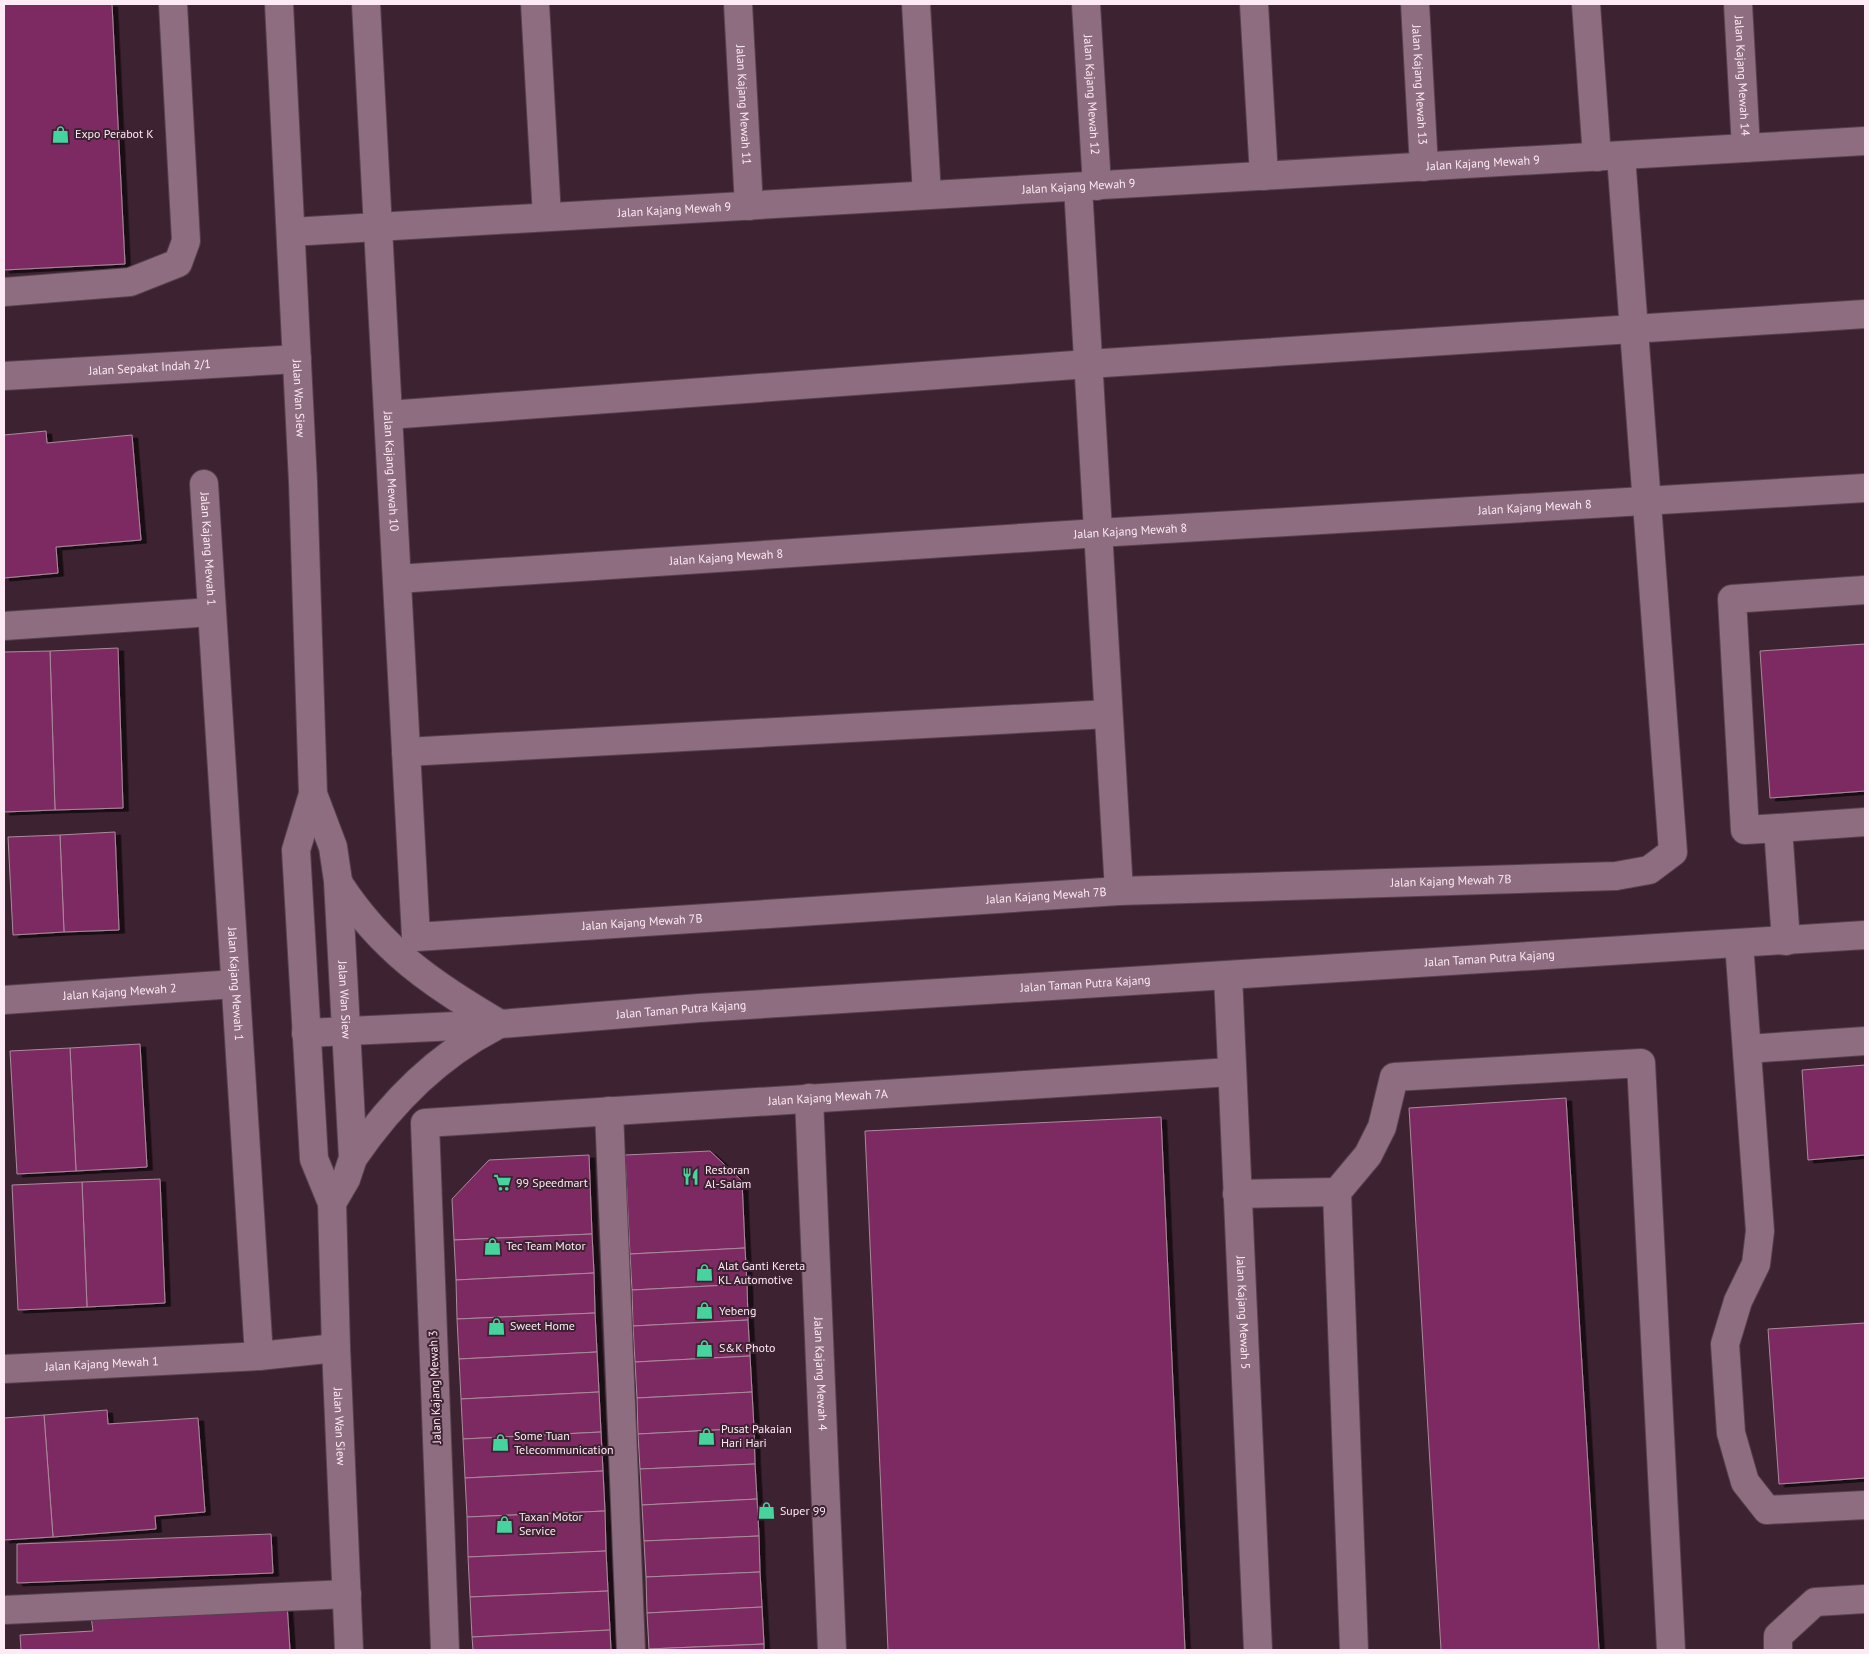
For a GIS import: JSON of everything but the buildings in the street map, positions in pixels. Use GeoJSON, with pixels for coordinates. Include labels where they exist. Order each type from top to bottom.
{"type":"FeatureCollection","features":[{"type":"Feature","properties":{"kind":"street"},"geometry":{"type":"LineString","coordinates":[[4,292],[130,282],[178,263],[186,241],[172,4]]}},
{"type":"Feature","properties":{"kind":"street","name":"Jalan Wan Siew"},"geometry":{"type":"LineString","coordinates":[[279,4],[296,359],[313,794],[333,847],[338,881],[353,1158],[346,1179],[332,1203]]}},
{"type":"Feature","properties":{"kind":"street","name":"Jalan Kajang Mewah 10"},"geometry":{"type":"LineString","coordinates":[[366,4],[416,938]]}},
{"type":"Feature","properties":{"kind":"street"},"geometry":{"type":"LineString","coordinates":[[535,4],[547,217]]}},
{"type":"Feature","properties":{"kind":"street","name":"Jalan Kajang Mewah 11"},"geometry":{"type":"LineString","coordinates":[[738,4],[750,206]]}},
{"type":"Feature","properties":{"kind":"street"},"geometry":{"type":"LineString","coordinates":[[916,4],[927,195]]}},
{"type":"Feature","properties":{"kind":"street","name":"Jalan Kajang Mewah 12"},"geometry":{"type":"LineString","coordinates":[[1086,4],[1088,364],[1118,891]]}},
{"type":"Feature","properties":{"kind":"street"},"geometry":{"type":"LineString","coordinates":[[1254,4],[1264,176]]}},
{"type":"Feature","properties":{"kind":"street","name":"Jalan Kajang Mewah 13"},"geometry":{"type":"LineString","coordinates":[[1415,4],[1424,167]]}},
{"type":"Feature","properties":{"kind":"street"},"geometry":{"type":"LineString","coordinates":[[1586,4],[1634,329],[1647,502]]}},
{"type":"Feature","properties":{"kind":"street","name":"Jalan Kajang Mewah 14"},"geometry":{"type":"LineString","coordinates":[[1738,4],[1746,148]]}},
{"type":"Feature","properties":{"kind":"street","name":"Jalan Kajang Mewah 9"},"geometry":{"type":"LineString","coordinates":[[290,232],[1865,141]]}},
{"type":"Feature","properties":{"kind":"street"},"geometry":{"type":"LineString","coordinates":[[388,415],[1088,364],[1865,314]]}},
{"type":"Feature","properties":{"kind":"street","name":"Jalan Sepakat Indah 2/1"},"geometry":{"type":"LineString","coordinates":[[4,376],[296,359]]}},
{"type":"Feature","properties":{"kind":"street","name":"Jalan Kajang Mewah 1"},"geometry":{"type":"LineString","coordinates":[[204,484],[259,1356]]}},
{"type":"Feature","properties":{"kind":"street","name":"Jalan Kajang Mewah 8"},"geometry":{"type":"LineString","coordinates":[[397,579],[1098,533],[1865,488]]}},
{"type":"Feature","properties":{"kind":"street","name":"Jalan Kajang Mewah 7B"},"geometry":{"type":"LineString","coordinates":[[416,938],[1118,891],[1616,876],[1649,870],[1673,852],[1647,502]]}},
{"type":"Feature","properties":{"kind":"street"},"geometry":{"type":"LineString","coordinates":[[1865,590],[1732,599],[1745,830],[1865,822]]}},
{"type":"Feature","properties":{"kind":"street","name":"Jalan Kajang Mewah 1"},"geometry":{"type":"LineString","coordinates":[[4,626],[212,612]]}},
{"type":"Feature","properties":{"kind":"street"},"geometry":{"type":"LineString","coordinates":[[406,752],[1108,714]]}},
{"type":"Feature","properties":{"kind":"street","name":"Jalan Wan Siew"},"geometry":{"type":"LineString","coordinates":[[313,794],[296,850],[314,1158],[332,1203],[336,1348],[349,1650]]}},
{"type":"Feature","properties":{"kind":"street"},"geometry":{"type":"LineString","coordinates":[[1778,828],[1786,941]]}},
{"type":"Feature","properties":{"kind":"street"},"geometry":{"type":"LineString","coordinates":[[338,881],[359,914],[388,946],[447,991],[500,1024],[458,1048],[425,1075],[376,1123],[353,1158]]}},
{"type":"Feature","properties":{"kind":"street","name":"Jalan Taman Putra Kajang"},"geometry":{"type":"LineString","coordinates":[[306,1033],[500,1024],[699,1008],[1865,935]]}},
{"type":"Feature","properties":{"kind":"street"},"geometry":{"type":"LineString","coordinates":[[1739,943],[1760,1230],[1756,1264],[1738,1301],[1725,1344],[1730,1433],[1745,1482],[1767,1510],[1865,1505]]}},
{"type":"Feature","properties":{"kind":"street","name":"Jalan Kajang Mewah 5"},"geometry":{"type":"LineString","coordinates":[[1228,975],[1258,1650]]}},
{"type":"Feature","properties":{"kind":"street","name":"Jalan Kajang Mewah 2"},"geometry":{"type":"LineString","coordinates":[[4,1000],[235,984]]}},
{"type":"Feature","properties":{"kind":"street"},"geometry":{"type":"LineString","coordinates":[[1747,1049],[1865,1041]]}},
{"type":"Feature","properties":{"kind":"street"},"geometry":{"type":"LineString","coordinates":[[1354,1650],[1337,1192],[1368,1155],[1382,1127],[1394,1078],[1641,1062],[1671,1650]]}},
{"type":"Feature","properties":{"kind":"street","name":"Jalan Kajang Mewah 7A"},"geometry":{"type":"LineString","coordinates":[[424,1123],[1231,1072]]}},
{"type":"Feature","properties":{"kind":"street","name":"Jalan Kajang Mewah 4"},"geometry":{"type":"LineString","coordinates":[[809,1098],[832,1650]]}},
{"type":"Feature","properties":{"kind":"street"},"geometry":{"type":"LineString","coordinates":[[609,1111],[630,1650]]}},
{"type":"Feature","properties":{"kind":"street","name":"Jalan Kajang Mewah 3"},"geometry":{"type":"LineString","coordinates":[[424,1123],[445,1650]]}},
{"type":"Feature","properties":{"kind":"street"},"geometry":{"type":"LineString","coordinates":[[1238,1194],[1337,1192]]}},
{"type":"Feature","properties":{"kind":"street","name":"Jalan Kajang Mewah 1"},"geometry":{"type":"LineString","coordinates":[[4,1369],[259,1356],[336,1348]]}},
{"type":"Feature","properties":{"kind":"street"},"geometry":{"type":"LineString","coordinates":[[4,1610],[347,1594]]}},
{"type":"Feature","properties":{"kind":"street"},"geometry":{"type":"LineString","coordinates":[[1778,1650],[1778,1636],[1816,1602],[1865,1599]]}},
{"type":"Feature","properties":{"kind":"place","name":"Expo Perabot K"},"geometry":{"type":"Point","coordinates":[61,134]}},
{"type":"Feature","properties":{"kind":"place","name":"Restoran Al-Salam"},"geometry":{"type":"Point","coordinates":[691,1177]}},
{"type":"Feature","properties":{"kind":"place","name":"99 Speedmart"},"geometry":{"type":"Point","coordinates":[502,1183]}},
{"type":"Feature","properties":{"kind":"place","name":"Tec Team Motor"},"geometry":{"type":"Point","coordinates":[492,1246]}},
{"type":"Feature","properties":{"kind":"place","name":"Alat Ganti Kereta KL Automotive"},"geometry":{"type":"Point","coordinates":[704,1273]}},
{"type":"Feature","properties":{"kind":"place","name":"Yebeng"},"geometry":{"type":"Point","coordinates":[705,1311]}},
{"type":"Feature","properties":{"kind":"place","name":"Sweet Home"},"geometry":{"type":"Point","coordinates":[496,1326]}},
{"type":"Feature","properties":{"kind":"place","name":"S&K Photo"},"geometry":{"type":"Point","coordinates":[705,1348]}},
{"type":"Feature","properties":{"kind":"place","name":"Pusat Pakaian Hari Hari"},"geometry":{"type":"Point","coordinates":[707,1436]}},
{"type":"Feature","properties":{"kind":"place","name":"Some Tuan Telecommunication"},"geometry":{"type":"Point","coordinates":[500,1443]}},
{"type":"Feature","properties":{"kind":"place","name":"Super 99"},"geometry":{"type":"Point","coordinates":[766,1511]}},
{"type":"Feature","properties":{"kind":"place","name":"Taxan Motor Service"},"geometry":{"type":"Point","coordinates":[505,1524]}}]}
